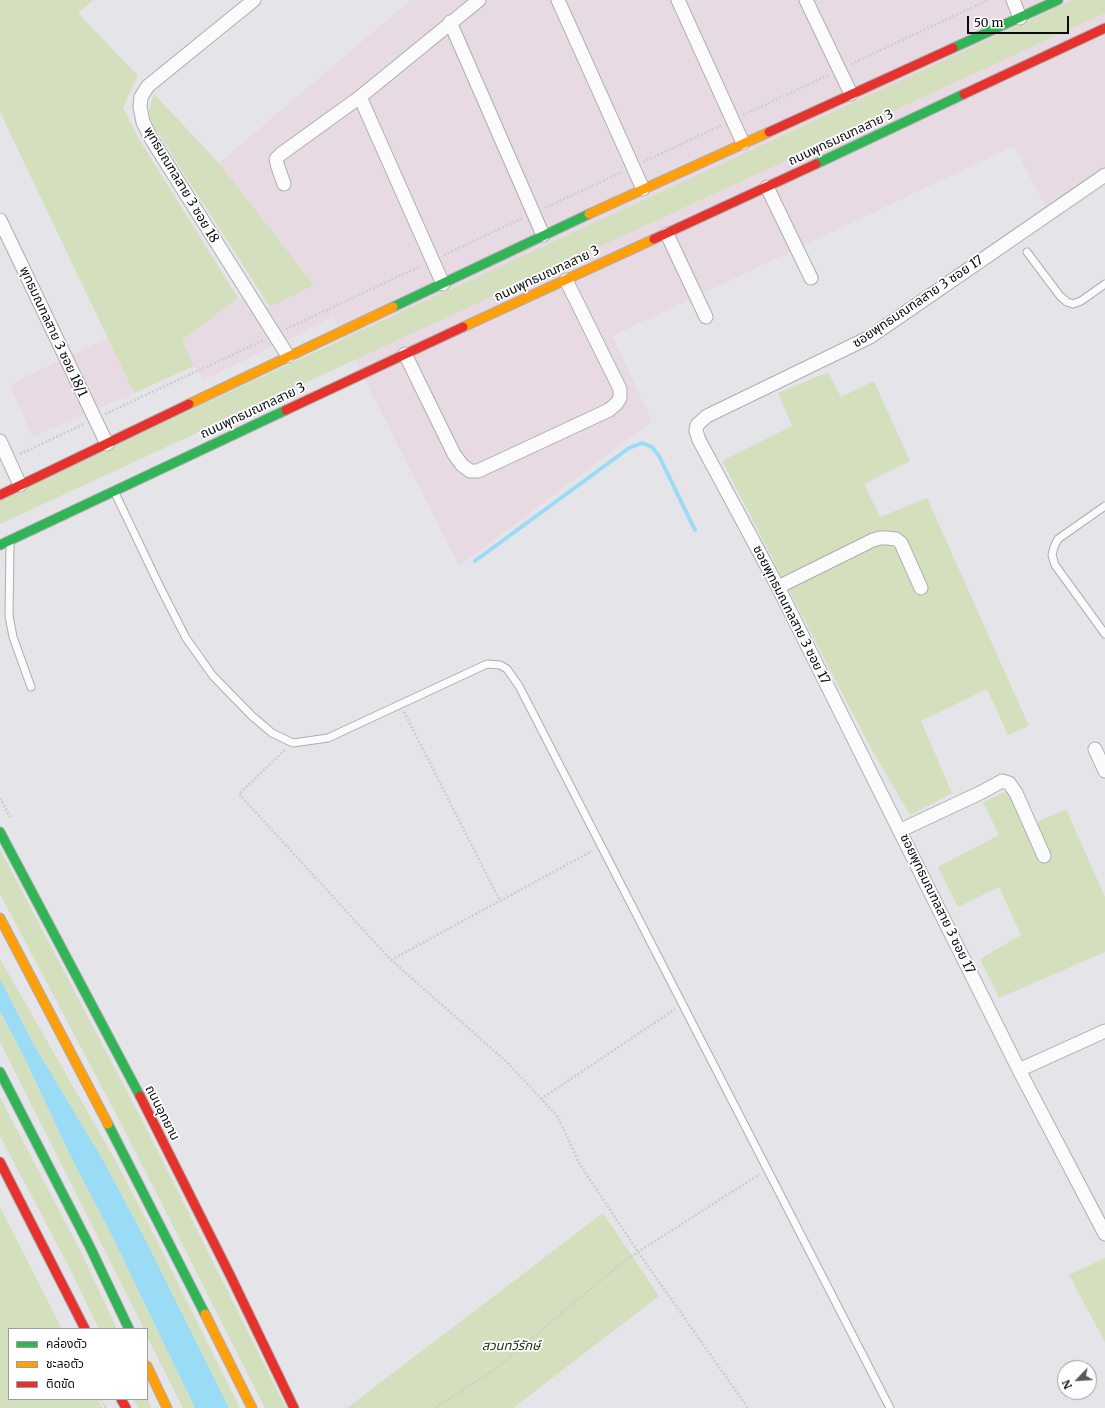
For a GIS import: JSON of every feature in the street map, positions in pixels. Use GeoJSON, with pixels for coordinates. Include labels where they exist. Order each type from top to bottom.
{"type":"FeatureCollection","features":[{"type":"Feature","properties":{"kind":"main road"},"geometry":{"type":"LineString","coordinates":[[0,495],[543,235],[1058,0]]}},
{"type":"Feature","properties":{"kind":"main road","name":"ถนนพุทธมณฑลสาย 3"},"geometry":{"type":"LineString","coordinates":[[0,544],[405,354],[768,187],[1105,28]]}},
{"type":"Feature","properties":{"kind":"main road","name":"ถนนอุทยาน"},"geometry":{"type":"LineString","coordinates":[[0,832],[133,1083],[230,1275],[294,1408]]}},
{"type":"Feature","properties":{"kind":"main road"},"geometry":{"type":"LineString","coordinates":[[0,918],[138,1180],[252,1408]]}},
{"type":"Feature","properties":{"kind":"main road"},"geometry":{"type":"LineString","coordinates":[[10,953],[22,961]]}},
{"type":"Feature","properties":{"kind":"main road"},"geometry":{"type":"LineString","coordinates":[[0,1072],[89,1245],[129,1328]]}},
{"type":"Feature","properties":{"kind":"main road"},"geometry":{"type":"LineString","coordinates":[[0,1162],[84,1328]]}},
{"type":"Feature","properties":{"kind":"main road"},"geometry":{"type":"LineString","coordinates":[[148,1368],[168,1408]]}},
{"type":"Feature","properties":{"kind":"street","name":"พุทธมณฑลสาย 3 ซอย 18"},"geometry":{"type":"LineString","coordinates":[[254,0],[148,86],[141,97],[140,107],[143,122],[152,140],[288,356]]}},
{"type":"Feature","properties":{"kind":"street"},"geometry":{"type":"LineString","coordinates":[[284,184],[276,159],[281,154],[360,97],[450,22],[479,0]]}},
{"type":"Feature","properties":{"kind":"street"},"geometry":{"type":"LineString","coordinates":[[558,0],[643,190]]}},
{"type":"Feature","properties":{"kind":"street"},"geometry":{"type":"LineString","coordinates":[[678,0],[743,143]]}},
{"type":"Feature","properties":{"kind":"street"},"geometry":{"type":"LineString","coordinates":[[806,0],[851,94]]}},
{"type":"Feature","properties":{"kind":"street"},"geometry":{"type":"LineString","coordinates":[[1013,0],[1020,18]]}},
{"type":"Feature","properties":{"kind":"street"},"geometry":{"type":"LineString","coordinates":[[450,22],[543,235]]}},
{"type":"Feature","properties":{"kind":"street"},"geometry":{"type":"LineString","coordinates":[[360,97],[443,284]]}},
{"type":"Feature","properties":{"kind":"street","name":"ซอยพุทธมณฑลสาย 3 ซอย 17"},"geometry":{"type":"LineString","coordinates":[[1105,174],[870,337],[707,416],[697,425],[696,431],[699,440],[778,587],[901,830],[1019,1070],[1105,1234]]}},
{"type":"Feature","properties":{"kind":"street"},"geometry":{"type":"LineString","coordinates":[[768,187],[811,278]]}},
{"type":"Feature","properties":{"kind":"street","name":"พุทธมณฑลสาย 3 ซอย 18/1"},"geometry":{"type":"LineString","coordinates":[[0,220],[107,444]]}},
{"type":"Feature","properties":{"kind":"street"},"geometry":{"type":"LineString","coordinates":[[667,234],[706,316]]}},
{"type":"Feature","properties":{"kind":"street"},"geometry":{"type":"LineString","coordinates":[[405,354],[454,454],[462,465],[470,471],[478,471],[609,410],[620,398],[620,389],[566,280]]}},
{"type":"Feature","properties":{"kind":"street"},"geometry":{"type":"LineString","coordinates":[[0,441],[20,485]]}},
{"type":"Feature","properties":{"kind":"street"},"geometry":{"type":"LineString","coordinates":[[778,587],[873,540],[887,538],[896,539],[901,543],[921,588]]}},
{"type":"Feature","properties":{"kind":"street"},"geometry":{"type":"LineString","coordinates":[[1095,749],[1105,771]]}},
{"type":"Feature","properties":{"kind":"street"},"geometry":{"type":"LineString","coordinates":[[901,830],[1002,781],[1009,783],[1016,793],[1044,856]]}},
{"type":"Feature","properties":{"kind":"street"},"geometry":{"type":"LineString","coordinates":[[1019,1070],[1105,1031]]}},
{"type":"Feature","properties":{"kind":"lane"},"geometry":{"type":"LineString","coordinates":[[1027,252],[1060,296],[1067,302],[1073,304],[1082,301],[1105,284]]}},
{"type":"Feature","properties":{"kind":"lane"},"geometry":{"type":"LineString","coordinates":[[114,491],[186,638],[213,676],[252,716],[272,733],[293,743],[328,738],[487,664],[500,665],[507,669],[519,686],[602,846],[890,1408]]}},
{"type":"Feature","properties":{"kind":"lane"},"geometry":{"type":"LineString","coordinates":[[1105,506],[1058,539],[1052,555],[1055,565],[1105,634]]}},
{"type":"Feature","properties":{"kind":"lane"},"geometry":{"type":"LineString","coordinates":[[10,540],[8,556],[9,616],[13,637],[31,687]]}},
{"type":"Feature","properties":{"kind":"path"},"geometry":{"type":"LineString","coordinates":[[8,459],[988,0]]}},
{"type":"Feature","properties":{"kind":"path"},"geometry":{"type":"LineString","coordinates":[[400,705],[500,900]]}},
{"type":"Feature","properties":{"kind":"path"},"geometry":{"type":"LineString","coordinates":[[293,743],[238,794],[390,960],[507,1062],[558,1117],[579,1163],[638,1252],[748,1408]]}},
{"type":"Feature","properties":{"kind":"path"},"geometry":{"type":"LineString","coordinates":[[390,960],[602,846]]}},
{"type":"Feature","properties":{"kind":"path"},"geometry":{"type":"LineString","coordinates":[[541,1099],[682,1004]]}},
{"type":"Feature","properties":{"kind":"path"},"geometry":{"type":"LineString","coordinates":[[435,1408],[494,1370],[624,1261],[767,1170]]}},
{"type":"Feature","properties":{"kind":"shaded area"},"geometry":{"type":"Polygon","coordinates":[[[411,0],[1105,0],[1105,186],[1053,221],[1014,146],[612,336],[652,421],[459,566],[333,317],[204,380],[194,366],[182,340],[238,298],[270,307],[313,284],[219,163],[411,0]]]}},
{"type":"Feature","properties":{"kind":"shaded area"},"geometry":{"type":"Polygon","coordinates":[[[108,338],[134,393],[33,437],[10,386],[29,375],[108,338]]]}},
{"type":"Feature","properties":{"kind":"green space"},"geometry":{"type":"Polygon","coordinates":[[[0,0],[93,0],[78,13],[138,76],[123,107],[137,136],[238,298],[182,340],[194,366],[134,393],[0,112],[0,0]]]}},
{"type":"Feature","properties":{"kind":"green space"},"geometry":{"type":"Polygon","coordinates":[[[1073,0],[1105,0],[1105,13],[0,524],[0,501],[177,416],[1073,0]]]}},
{"type":"Feature","properties":{"kind":"green space"},"geometry":{"type":"Polygon","coordinates":[[[154,94],[219,163],[314,285],[270,307],[147,116],[154,94]]]}},
{"type":"Feature","properties":{"kind":"green space"},"geometry":{"type":"Polygon","coordinates":[[[828,372],[841,397],[874,381],[910,461],[864,484],[880,517],[927,498],[1029,726],[1008,735],[987,689],[921,721],[952,793],[910,815],[867,741],[722,461],[792,426],[778,393],[828,372]]]}},
{"type":"Feature","properties":{"kind":"green space"},"geometry":{"type":"Polygon","coordinates":[[[1017,787],[1035,823],[1066,809],[1105,897],[1105,952],[999,998],[980,959],[1021,935],[999,887],[958,907],[938,867],[999,835],[983,802],[1017,787]]]}},
{"type":"Feature","properties":{"kind":"green space"},"geometry":{"type":"Polygon","coordinates":[[[0,849],[145,1126],[286,1408],[265,1408],[127,1135],[0,894],[0,849]]]}},
{"type":"Feature","properties":{"kind":"green space"},"geometry":{"type":"Polygon","coordinates":[[[0,959],[113,1156],[240,1408],[229,1408],[144,1237],[103,1160],[33,1043],[0,979],[0,959]]]}},
{"type":"Feature","properties":{"kind":"green space"},"geometry":{"type":"Polygon","coordinates":[[[0,1011],[24,1057],[69,1153],[112,1236],[195,1408],[183,1408],[148,1338],[148,1328],[143,1328],[0,1042],[0,1011]]]}},
{"type":"Feature","properties":{"kind":"green space"},"geometry":{"type":"Polygon","coordinates":[[[0,1097],[82,1254],[117,1328],[99,1328],[70,1269],[0,1136],[0,1097]]]}},
{"type":"Feature","properties":{"kind":"green space"},"geometry":{"type":"Polygon","coordinates":[[[0,1207],[61,1328],[8,1328],[8,1400],[99,1400],[103,1408],[0,1408],[0,1207]]]}},
{"type":"Feature","properties":{"kind":"green space","name":"สวนทวีรักษ์"},"geometry":{"type":"Polygon","coordinates":[[[603,1213],[659,1296],[513,1408],[347,1408],[603,1213]]]}},
{"type":"Feature","properties":{"kind":"green space"},"geometry":{"type":"Polygon","coordinates":[[[1105,1258],[1105,1342],[1069,1275],[1105,1258]]]}},
{"type":"Feature","properties":{"kind":"green space"},"geometry":{"type":"Polygon","coordinates":[[[134,1400],[148,1400],[151,1408],[138,1408],[134,1400]]]}},
{"type":"Feature","properties":{"kind":"water"},"geometry":{"type":"Polygon","coordinates":[[[0,979],[33,1043],[103,1160],[144,1237],[229,1408],[195,1408],[112,1236],[69,1153],[24,1057],[0,1011],[0,979]]]}},
{"type":"Feature","properties":{"kind":"waterway"},"geometry":{"type":"LineString","coordinates":[[475,561],[629,448],[642,443],[652,447],[659,456],[695,530]]}},
{"type":"Feature","properties":{"kind":"traffic: fast"},"geometry":{"type":"LineString","coordinates":[[953,48],[1058,0]]}},
{"type":"Feature","properties":{"kind":"traffic: fast"},"geometry":{"type":"LineString","coordinates":[[816,164],[964,94]]}},
{"type":"Feature","properties":{"kind":"traffic: fast"},"geometry":{"type":"LineString","coordinates":[[393,307],[589,214]]}},
{"type":"Feature","properties":{"kind":"traffic: fast"},"geometry":{"type":"LineString","coordinates":[[0,545],[286,410]]}},
{"type":"Feature","properties":{"kind":"traffic: fast"},"geometry":{"type":"LineString","coordinates":[[0,832],[140,1096]]}},
{"type":"Feature","properties":{"kind":"traffic: fast"},"geometry":{"type":"LineString","coordinates":[[0,1072],[89,1245],[129,1328]]}},
{"type":"Feature","properties":{"kind":"traffic: fast"},"geometry":{"type":"LineString","coordinates":[[108,1124],[205,1314]]}},
{"type":"Feature","properties":{"kind":"traffic: slow"},"geometry":{"type":"LineString","coordinates":[[589,214],[769,132]]}},
{"type":"Feature","properties":{"kind":"traffic: slow"},"geometry":{"type":"LineString","coordinates":[[463,327],[654,239]]}},
{"type":"Feature","properties":{"kind":"traffic: slow"},"geometry":{"type":"LineString","coordinates":[[189,404],[393,307]]}},
{"type":"Feature","properties":{"kind":"traffic: slow"},"geometry":{"type":"LineString","coordinates":[[0,918],[108,1124]]}},
{"type":"Feature","properties":{"kind":"traffic: slow"},"geometry":{"type":"LineString","coordinates":[[205,1314],[252,1408]]}},
{"type":"Feature","properties":{"kind":"traffic: slow"},"geometry":{"type":"LineString","coordinates":[[148,1368],[167,1408]]}},
{"type":"Feature","properties":{"kind":"traffic: jam"},"geometry":{"type":"LineString","coordinates":[[964,94],[1105,28]]}},
{"type":"Feature","properties":{"kind":"traffic: jam"},"geometry":{"type":"LineString","coordinates":[[769,132],[953,48]]}},
{"type":"Feature","properties":{"kind":"traffic: jam"},"geometry":{"type":"LineString","coordinates":[[654,239],[816,164]]}},
{"type":"Feature","properties":{"kind":"traffic: jam"},"geometry":{"type":"LineString","coordinates":[[286,410],[463,327]]}},
{"type":"Feature","properties":{"kind":"traffic: jam"},"geometry":{"type":"LineString","coordinates":[[0,495],[189,404]]}},
{"type":"Feature","properties":{"kind":"traffic: jam"},"geometry":{"type":"LineString","coordinates":[[140,1096],[230,1275],[294,1408]]}},
{"type":"Feature","properties":{"kind":"traffic: jam"},"geometry":{"type":"LineString","coordinates":[[0,1162],[84,1328]]}},
{"type":"Feature","properties":{"kind":"traffic: jam"},"geometry":{"type":"LineString","coordinates":[[122,1400],[126,1408]]}}]}
